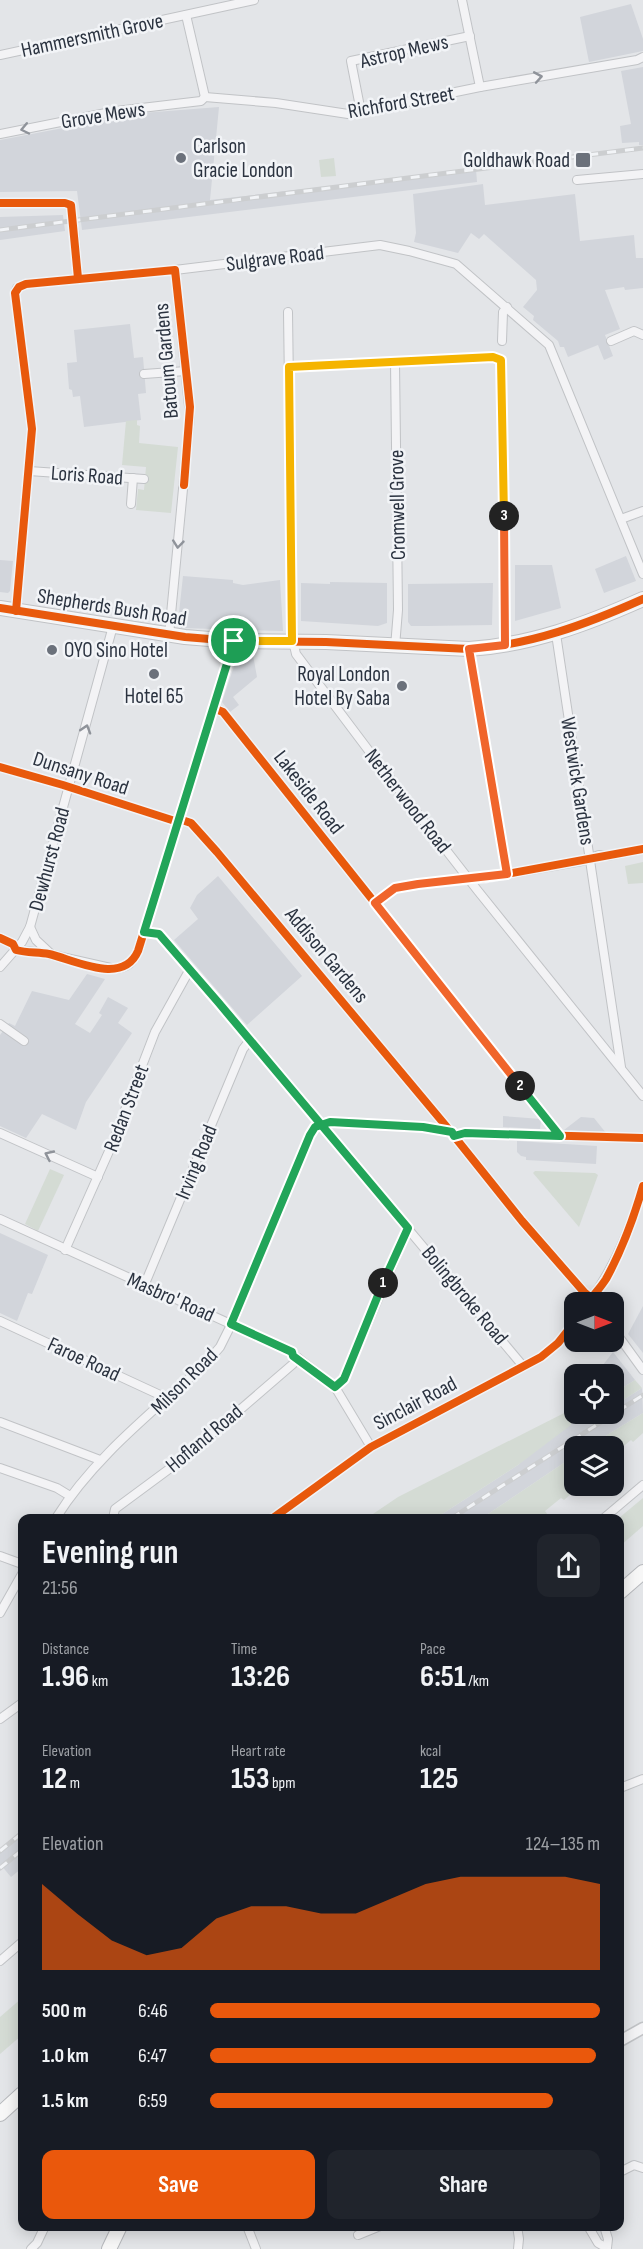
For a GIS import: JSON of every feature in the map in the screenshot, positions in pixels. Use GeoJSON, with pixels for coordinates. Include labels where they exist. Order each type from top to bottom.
{"type":"FeatureCollection","features":[{"type":"Feature","properties":{"kind":"main road","name":"Shepherds Bush Road"},"geometry":{"type":"LineString","coordinates":[[0,608],[169,635],[234,641],[292,641],[469,649],[505,645],[556,634],[643,599]]}},
{"type":"Feature","properties":{"kind":"main road"},"geometry":{"type":"LineString","coordinates":[[624,1589],[643,1572]]}},
{"type":"Feature","properties":{"kind":"main road"},"geometry":{"type":"LineString","coordinates":[[0,2114],[18,2098]]}},
{"type":"Feature","properties":{"kind":"main road"},"geometry":{"type":"LineString","coordinates":[[109,2249],[118,2231]]}},
{"type":"Feature","properties":{"kind":"street","name":"Hammersmith Grove"},"geometry":{"type":"LineString","coordinates":[[0,55],[186,15],[240,1],[254,0]]}},
{"type":"Feature","properties":{"kind":"street"},"geometry":{"type":"LineString","coordinates":[[462,0],[480,87]]}},
{"type":"Feature","properties":{"kind":"street"},"geometry":{"type":"LineString","coordinates":[[186,15],[206,97]]}},
{"type":"Feature","properties":{"kind":"street","name":"Astrop Mews"},"geometry":{"type":"LineString","coordinates":[[361,112],[351,61],[470,36]]}},
{"type":"Feature","properties":{"kind":"street","name":"Richford Street"},"geometry":{"type":"LineString","coordinates":[[206,97],[276,103],[348,114],[643,57]]}},
{"type":"Feature","properties":{"kind":"street","name":"Grove Mews"},"geometry":{"type":"LineString","coordinates":[[0,134],[94,115],[201,101],[206,97]]}},
{"type":"Feature","properties":{"kind":"street"},"geometry":{"type":"LineString","coordinates":[[577,180],[643,174]]}},
{"type":"Feature","properties":{"kind":"street"},"geometry":{"type":"LineString","coordinates":[[0,203],[65,203],[71,205],[72,212]]}},
{"type":"Feature","properties":{"kind":"street"},"geometry":{"type":"LineString","coordinates":[[74,230],[78,278]]}},
{"type":"Feature","properties":{"kind":"street","name":"Sulgrave Road"},"geometry":{"type":"LineString","coordinates":[[29,471],[32,429],[15,294],[19,287],[26,284],[78,278],[176,270],[384,245],[456,264],[549,345],[643,574]]}},
{"type":"Feature","properties":{"kind":"street","name":"Batoum Gardens"},"geometry":{"type":"LineString","coordinates":[[169,635],[190,416],[176,270]]}},
{"type":"Feature","properties":{"kind":"street"},"geometry":{"type":"LineString","coordinates":[[502,341],[503,312],[507,307]]}},
{"type":"Feature","properties":{"kind":"street"},"geometry":{"type":"LineString","coordinates":[[288,312],[292,641]]}},
{"type":"Feature","properties":{"kind":"street"},"geometry":{"type":"LineString","coordinates":[[611,341],[634,331],[643,335]]}},
{"type":"Feature","properties":{"kind":"street"},"geometry":{"type":"LineString","coordinates":[[289,367],[493,357],[501,360],[505,645]]}},
{"type":"Feature","properties":{"kind":"street","name":"Cromwell Grove"},"geometry":{"type":"LineString","coordinates":[[395,362],[398,610],[395,647]]}},
{"type":"Feature","properties":{"kind":"street"},"geometry":{"type":"LineString","coordinates":[[144,374],[186,371]]}},
{"type":"Feature","properties":{"kind":"street"},"geometry":{"type":"LineString","coordinates":[[16,611],[29,471]]}},
{"type":"Feature","properties":{"kind":"street","name":"Loris Road"},"geometry":{"type":"LineString","coordinates":[[29,471],[144,479]]}},
{"type":"Feature","properties":{"kind":"street"},"geometry":{"type":"LineString","coordinates":[[131,504],[133,478]]}},
{"type":"Feature","properties":{"kind":"street"},"geometry":{"type":"LineString","coordinates":[[621,519],[643,511]]}},
{"type":"Feature","properties":{"kind":"street","name":"Dewhurst Road"},"geometry":{"type":"LineString","coordinates":[[0,967],[16,950],[30,927],[113,626]]}},
{"type":"Feature","properties":{"kind":"street","name":"Westwick Gardens"},"geometry":{"type":"LineString","coordinates":[[556,634],[622,1071]]}},
{"type":"Feature","properties":{"kind":"street"},"geometry":{"type":"LineString","coordinates":[[0,938],[13,944],[16,950],[51,954],[108,969],[122,968],[136,956],[234,641]]}},
{"type":"Feature","properties":{"kind":"street","name":"Netherwood Road"},"geometry":{"type":"LineString","coordinates":[[292,641],[302,664],[468,878],[643,1096]]}},
{"type":"Feature","properties":{"kind":"street"},"geometry":{"type":"LineString","coordinates":[[469,649],[507,874]]}},
{"type":"Feature","properties":{"kind":"street","name":"Lakeside Road"},"geometry":{"type":"LineString","coordinates":[[213,708],[223,712],[560,1136]]}},
{"type":"Feature","properties":{"kind":"street","name":"Dunsany Road"},"geometry":{"type":"LineString","coordinates":[[0,767],[178,821]]}},
{"type":"Feature","properties":{"kind":"street","name":"Addison Gardens"},"geometry":{"type":"LineString","coordinates":[[178,821],[191,823],[203,835],[583,1292]]}},
{"type":"Feature","properties":{"kind":"street"},"geometry":{"type":"LineString","coordinates":[[375,903],[395,888],[507,874],[599,855],[607,856],[643,849]]}},
{"type":"Feature","properties":{"kind":"street"},"geometry":{"type":"LineString","coordinates":[[30,927],[36,940],[51,954]]}},
{"type":"Feature","properties":{"kind":"street","name":"Bolingbroke Road"},"geometry":{"type":"LineString","coordinates":[[144,932],[159,934],[190,969],[524,1366]]}},
{"type":"Feature","properties":{"kind":"street","name":"Redan Street"},"geometry":{"type":"LineString","coordinates":[[65,1250],[98,1177],[155,1032],[190,969]]}},
{"type":"Feature","properties":{"kind":"street"},"geometry":{"type":"LineString","coordinates":[[0,1024],[24,1041]]}},
{"type":"Feature","properties":{"kind":"street","name":"Irving Road"},"geometry":{"type":"LineString","coordinates":[[144,1286],[243,1049],[250,1040]]}},
{"type":"Feature","properties":{"kind":"street"},"geometry":{"type":"LineString","coordinates":[[423,1127],[429,1117],[429,1107]]}},
{"type":"Feature","properties":{"kind":"street"},"geometry":{"type":"LineString","coordinates":[[321,1125],[330,1122],[423,1127],[453,1134],[643,1138]]}},
{"type":"Feature","properties":{"kind":"street","name":"Milson Road"},"geometry":{"type":"LineString","coordinates":[[59,1514],[70,1496],[100,1460],[216,1352],[231,1324],[310,1135],[315,1127],[321,1125]]}},
{"type":"Feature","properties":{"kind":"street"},"geometry":{"type":"LineString","coordinates":[[0,1133],[98,1177]]}},
{"type":"Feature","properties":{"kind":"street"},"geometry":{"type":"LineString","coordinates":[[597,1292],[606,1279],[630,1225],[643,1186]]}},
{"type":"Feature","properties":{"kind":"street","name":"Masbro' Road"},"geometry":{"type":"LineString","coordinates":[[0,1219],[292,1352],[293,1356],[335,1387],[371,1447]]}},
{"type":"Feature","properties":{"kind":"street"},"geometry":{"type":"LineString","coordinates":[[335,1387],[344,1379],[408,1228]]}},
{"type":"Feature","properties":{"kind":"street","name":"Faroe Road"},"geometry":{"type":"LineString","coordinates":[[0,1321],[160,1395],[166,1400]]}},
{"type":"Feature","properties":{"kind":"street","name":"Sinclair Road"},"geometry":{"type":"LineString","coordinates":[[279,1514],[371,1447],[541,1358],[564,1336]]}},
{"type":"Feature","properties":{"kind":"street"},"geometry":{"type":"LineString","coordinates":[[624,1345],[643,1370]]}},
{"type":"Feature","properties":{"kind":"street","name":"Hofland Road"},"geometry":{"type":"LineString","coordinates":[[114,1514],[115,1509],[184,1458],[298,1358]]}},
{"type":"Feature","properties":{"kind":"street"},"geometry":{"type":"LineString","coordinates":[[0,1422],[100,1460]]}},
{"type":"Feature","properties":{"kind":"street"},"geometry":{"type":"LineString","coordinates":[[0,1468],[57,1488],[70,1496]]}},
{"type":"Feature","properties":{"kind":"street"},"geometry":{"type":"LineString","coordinates":[[609,1514],[643,1485]]}},
{"type":"Feature","properties":{"kind":"street"},"geometry":{"type":"LineString","coordinates":[[0,1556],[18,1563]]}},
{"type":"Feature","properties":{"kind":"street"},"geometry":{"type":"LineString","coordinates":[[0,1613],[18,1581]]}},
{"type":"Feature","properties":{"kind":"street"},"geometry":{"type":"LineString","coordinates":[[0,1719],[18,1705]]}},
{"type":"Feature","properties":{"kind":"street"},"geometry":{"type":"LineString","coordinates":[[624,1786],[643,1779]]}},
{"type":"Feature","properties":{"kind":"street"},"geometry":{"type":"LineString","coordinates":[[0,1961],[18,1945]]}},
{"type":"Feature","properties":{"kind":"street"},"geometry":{"type":"LineString","coordinates":[[624,2039],[643,2028]]}},
{"type":"Feature","properties":{"kind":"street"},"geometry":{"type":"LineString","coordinates":[[624,2170],[634,2165],[643,2168]]}},
{"type":"Feature","properties":{"kind":"street"},"geometry":{"type":"LineString","coordinates":[[31,2249],[43,2231]]}},
{"type":"Feature","properties":{"kind":"street"},"geometry":{"type":"LineString","coordinates":[[249,2231],[256,2249]]}},
{"type":"Feature","properties":{"kind":"street"},"geometry":{"type":"LineString","coordinates":[[358,2235],[368,2231]]}},
{"type":"Feature","properties":{"kind":"street"},"geometry":{"type":"LineString","coordinates":[[518,2231],[518,2249]]}},
{"type":"Feature","properties":{"kind":"street"},"geometry":{"type":"LineString","coordinates":[[592,2231],[598,2243],[607,2248],[609,2239],[606,2231]]}},
{"type":"Feature","properties":{"kind":"shaded area"},"geometry":{"type":"Polygon","coordinates":[[[631,4],[643,39],[643,51],[589,62],[580,17],[631,4]]]}},
{"type":"Feature","properties":{"kind":"shaded area"},"geometry":{"type":"Polygon","coordinates":[[[643,67],[643,145],[639,145],[639,142],[622,143],[620,126],[631,124],[621,71],[643,67]]]}},
{"type":"Feature","properties":{"kind":"shaded area"},"geometry":{"type":"Polygon","coordinates":[[[219,107],[210,200],[476,169],[477,182],[82,230],[77,191],[0,192],[0,140],[142,113],[219,107]]]}},
{"type":"Feature","properties":{"kind":"shaded area"},"geometry":{"type":"Polygon","coordinates":[[[334,158],[336,176],[321,177],[319,160],[334,158]]]}},
{"type":"Feature","properties":{"kind":"shaded area"},"geometry":{"type":"Polygon","coordinates":[[[483,184],[485,205],[575,194],[580,241],[634,235],[636,258],[643,258],[643,288],[625,290],[624,287],[605,290],[620,329],[605,335],[613,356],[604,360],[598,345],[568,357],[564,347],[560,347],[558,341],[533,320],[534,316],[523,307],[537,290],[536,280],[484,234],[479,239],[471,233],[458,253],[414,242],[416,233],[413,194],[483,184]]]}},
{"type":"Feature","properties":{"kind":"shaded area"},"geometry":{"type":"Polygon","coordinates":[[[63,215],[65,231],[0,240],[0,217],[63,215]]]}},
{"type":"Feature","properties":{"kind":"shaded area"},"geometry":{"type":"Polygon","coordinates":[[[130,324],[134,358],[143,357],[146,393],[138,394],[141,420],[84,427],[80,396],[73,397],[72,390],[69,389],[67,363],[77,362],[74,330],[130,324]]]}},
{"type":"Feature","properties":{"kind":"shaded area"},"geometry":{"type":"Polygon","coordinates":[[[137,420],[137,425],[140,426],[139,443],[178,447],[171,513],[136,510],[138,489],[144,490],[146,467],[122,465],[126,421],[137,420]]]}},
{"type":"Feature","properties":{"kind":"shaded area"},"geometry":{"type":"Polygon","coordinates":[[[626,556],[636,581],[604,593],[595,569],[626,556]]]}},
{"type":"Feature","properties":{"kind":"shaded area"},"geometry":{"type":"Polygon","coordinates":[[[0,560],[13,561],[8,593],[0,592],[0,560]]]}},
{"type":"Feature","properties":{"kind":"shaded area"},"geometry":{"type":"Polygon","coordinates":[[[515,565],[552,565],[561,608],[515,621],[515,565]]]}},
{"type":"Feature","properties":{"kind":"shaded area"},"geometry":{"type":"Polygon","coordinates":[[[183,576],[233,580],[233,583],[243,585],[280,580],[283,631],[181,628],[178,622],[183,576]]]}},
{"type":"Feature","properties":{"kind":"shaded area"},"geometry":{"type":"Polygon","coordinates":[[[330,582],[387,583],[387,623],[378,626],[301,621],[301,583],[330,584],[330,582]]]}},
{"type":"Feature","properties":{"kind":"shaded area"},"geometry":{"type":"Polygon","coordinates":[[[493,583],[492,625],[411,626],[408,622],[408,584],[493,583]]]}},
{"type":"Feature","properties":{"kind":"shaded area"},"geometry":{"type":"Polygon","coordinates":[[[253,655],[257,677],[233,697],[239,705],[230,712],[222,702],[237,657],[253,655]]]}},
{"type":"Feature","properties":{"kind":"shaded area"},"geometry":{"type":"Polygon","coordinates":[[[643,862],[643,883],[628,884],[625,866],[643,862]]]}},
{"type":"Feature","properties":{"kind":"shaded area"},"geometry":{"type":"Polygon","coordinates":[[[218,876],[302,976],[247,1025],[174,940],[198,919],[190,908],[197,895],[218,876]]]}},
{"type":"Feature","properties":{"kind":"shaded area"},"geometry":{"type":"Polygon","coordinates":[[[87,974],[105,979],[75,1024],[90,1033],[102,1015],[99,1013],[108,997],[128,1008],[118,1023],[132,1033],[86,1102],[76,1130],[42,1114],[26,1138],[0,1126],[0,1035],[9,1023],[15,1026],[32,991],[69,1000],[87,974]]]}},
{"type":"Feature","properties":{"kind":"shaded area"},"geometry":{"type":"Polygon","coordinates":[[[503,1116],[541,1119],[540,1129],[503,1127],[503,1116]]]}},
{"type":"Feature","properties":{"kind":"shaded area"},"geometry":{"type":"Polygon","coordinates":[[[581,1117],[594,1118],[606,1133],[564,1130],[581,1117]]]}},
{"type":"Feature","properties":{"kind":"shaded area"},"geometry":{"type":"Polygon","coordinates":[[[517,1141],[597,1146],[596,1164],[526,1160],[526,1157],[517,1152],[517,1141]]]}},
{"type":"Feature","properties":{"kind":"shaded area"},"geometry":{"type":"Polygon","coordinates":[[[50,1169],[64,1175],[38,1231],[25,1224],[50,1169]]]}},
{"type":"Feature","properties":{"kind":"shaded area"},"geometry":{"type":"Polygon","coordinates":[[[535,1171],[595,1173],[598,1175],[579,1227],[533,1173],[535,1171]]]}},
{"type":"Feature","properties":{"kind":"shaded area"},"geometry":{"type":"Polygon","coordinates":[[[0,1233],[48,1255],[32,1294],[28,1293],[17,1321],[0,1313],[0,1233]]]}},
{"type":"Feature","properties":{"kind":"shaded area"},"geometry":{"type":"Polygon","coordinates":[[[643,1306],[643,1353],[628,1334],[643,1306]]]}},
{"type":"Feature","properties":{"kind":"shaded area"},"geometry":{"type":"Polygon","coordinates":[[[613,1352],[622,1364],[604,1364],[613,1352]]]}},
{"type":"Feature","properties":{"kind":"shaded area"},"geometry":{"type":"Polygon","coordinates":[[[624,1366],[635,1380],[624,1387],[624,1366]]]}},
{"type":"Feature","properties":{"kind":"shaded area"},"geometry":{"type":"Polygon","coordinates":[[[635,1380],[642,1388],[624,1400],[624,1387],[635,1380]]]}},
{"type":"Feature","properties":{"kind":"shaded area"},"geometry":{"type":"Polygon","coordinates":[[[642,1388],[643,1413],[605,1436],[564,1436],[564,1463],[488,1514],[442,1514],[518,1465],[564,1423],[624,1424],[624,1400],[642,1388]]]}},
{"type":"Feature","properties":{"kind":"shaded area"},"geometry":{"type":"Polygon","coordinates":[[[564,1413],[564,1424],[571,1424],[518,1465],[442,1514],[373,1514],[398,1497],[564,1413]]]}},
{"type":"Feature","properties":{"kind":"shaded area"},"geometry":{"type":"Polygon","coordinates":[[[643,1413],[643,1433],[633,1442],[631,1440],[624,1446],[624,1436],[605,1436],[643,1413]]]}},
{"type":"Feature","properties":{"kind":"shaded area"},"geometry":{"type":"Polygon","coordinates":[[[564,1463],[564,1496],[569,1496],[564,1500],[561,1498],[545,1511],[547,1514],[488,1514],[564,1463]]]}},
{"type":"Feature","properties":{"kind":"shaded area"},"geometry":{"type":"Polygon","coordinates":[[[643,1498],[643,1526],[624,1543],[624,1514],[643,1498]]]}},
{"type":"Feature","properties":{"kind":"shaded area"},"geometry":{"type":"Polygon","coordinates":[[[18,1835],[18,1871],[11,1877],[0,1864],[0,1849],[18,1835]]]}},
{"type":"Feature","properties":{"kind":"shaded area"},"geometry":{"type":"Polygon","coordinates":[[[18,2001],[18,2038],[0,2054],[0,2017],[18,2001]]]}},
{"type":"Feature","properties":{"kind":"tunnel"},"geometry":{"type":"LineString","coordinates":[[72,212],[74,230]]}},
{"type":"Feature","properties":{"kind":"railway"},"geometry":{"type":"LineString","coordinates":[[0,230],[643,148]]}},
{"type":"Feature","properties":{"kind":"railway"},"geometry":{"type":"LineString","coordinates":[[458,1514],[643,1395]]}},
{"type":"Feature","properties":{"kind":"railway"},"geometry":{"type":"LineString","coordinates":[[0,1851],[18,1836]]}},
{"type":"Feature","properties":{"kind":"railway"},"geometry":{"type":"LineString","coordinates":[[0,1868],[18,1853]]}},
{"type":"Feature","properties":{"kind":"cycle path"},"geometry":{"type":"LineString","coordinates":[[0,203],[65,203],[71,205],[78,278]]}},
{"type":"Feature","properties":{"kind":"cycle path"},"geometry":{"type":"LineString","coordinates":[[16,611],[32,429],[15,293],[19,287],[26,284],[175,270],[190,407],[184,485]]}},
{"type":"Feature","properties":{"kind":"cycle path"},"geometry":{"type":"LineString","coordinates":[[0,608],[185,637],[234,641],[326,642],[469,649],[514,643],[558,632],[643,599]]}},
{"type":"Feature","properties":{"kind":"cycle path"},"geometry":{"type":"LineString","coordinates":[[0,938],[13,944],[16,950],[49,954],[98,968],[121,967],[131,961],[138,951],[213,708],[223,712],[375,903],[395,888],[485,878],[643,849]]}},
{"type":"Feature","properties":{"kind":"cycle path"},"geometry":{"type":"LineString","coordinates":[[0,767],[178,822]]}},
{"type":"Feature","properties":{"kind":"cycle path"},"geometry":{"type":"LineString","coordinates":[[179,819],[191,823],[217,852],[446,1126],[522,1221],[584,1292]]}},
{"type":"Feature","properties":{"kind":"cycle path"},"geometry":{"type":"LineString","coordinates":[[144,932],[159,934],[322,1125],[330,1122],[423,1127],[452,1132]]}},
{"type":"Feature","properties":{"kind":"cycle path"},"geometry":{"type":"LineString","coordinates":[[454,1136],[466,1133],[643,1138]]}},
{"type":"Feature","properties":{"kind":"cycle path"},"geometry":{"type":"LineString","coordinates":[[596,1292],[617,1257],[643,1186]]}},
{"type":"Feature","properties":{"kind":"cycle path"},"geometry":{"type":"LineString","coordinates":[[279,1514],[371,1447],[541,1357],[564,1336]]}},
{"type":"Feature","properties":{"kind":"place","name":"Carlson Gracie London"},"geometry":{"type":"Point","coordinates":[181,158]}},
{"type":"Feature","properties":{"kind":"place","name":"Goldhawk Road"},"geometry":{"type":"Point","coordinates":[583,160]}},
{"type":"Feature","properties":{"kind":"place","name":"OYO Sino Hotel"},"geometry":{"type":"Point","coordinates":[52,650]}},
{"type":"Feature","properties":{"kind":"place","name":"Hotel 65"},"geometry":{"type":"Point","coordinates":[154,674]}},
{"type":"Feature","properties":{"kind":"place","name":"Royal London Hotel By Saba"},"geometry":{"type":"Point","coordinates":[402,686]}},
{"type":"Feature","properties":{"kind":"route"},"geometry":{"type":"LineString","coordinates":[[234,641],[144,932],[159,934],[218,1002],[321,1125],[349,1157],[408,1228],[344,1379],[335,1387],[293,1356],[292,1352],[231,1324],[315,1127],[321,1125],[328,1122],[330,1122],[423,1127],[452,1132],[454,1136],[465,1133],[560,1136],[375,903],[395,888],[507,874],[469,649],[505,645],[501,360],[493,357],[289,367],[292,641],[234,641]]}}]}
